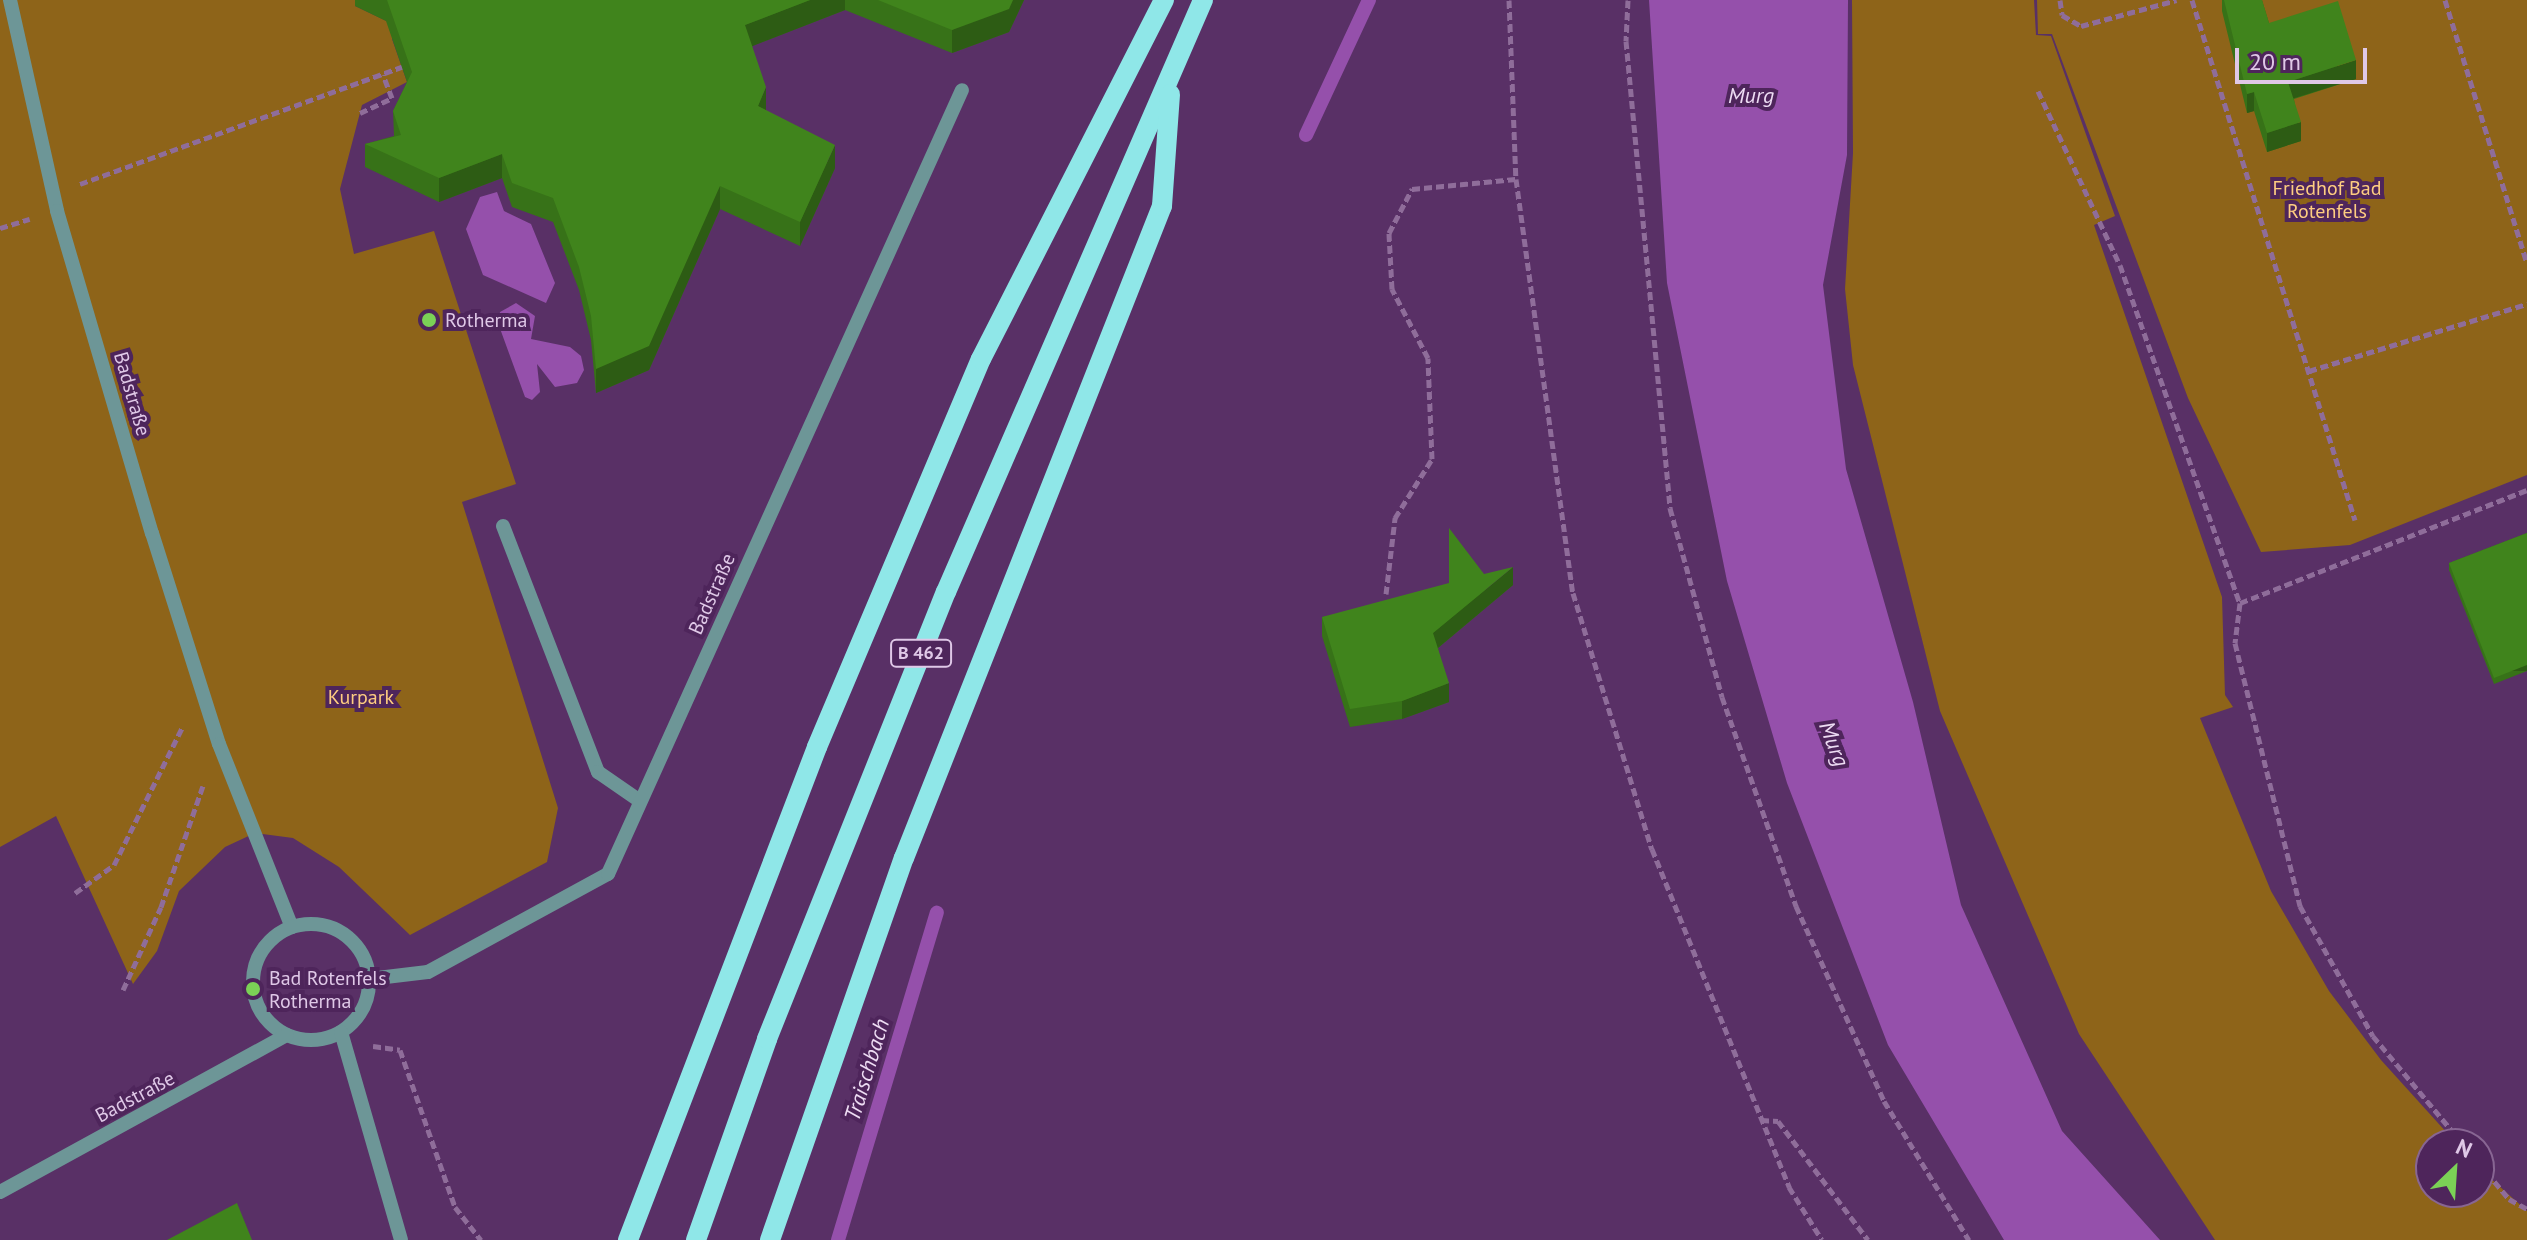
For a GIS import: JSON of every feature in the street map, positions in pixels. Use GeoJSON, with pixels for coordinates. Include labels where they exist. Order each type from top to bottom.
{"type":"FeatureCollection","features":[{"type":"Feature","properties":{"kind":"main road"},"geometry":{"type":"LineString","coordinates":[[628,1240],[817,747],[981,359],[1164,0]]}},
{"type":"Feature","properties":{"kind":"main road","name":"B 462"},"geometry":{"type":"LineString","coordinates":[[696,1240],[767,1039],[946,592],[1046,355],[1172,78],[1203,0]]}},
{"type":"Feature","properties":{"kind":"main road"},"geometry":{"type":"LineString","coordinates":[[770,1240],[904,858],[1162,206],[1172,78]]}},
{"type":"Feature","properties":{"kind":"street","name":"Badstraße"},"geometry":{"type":"LineString","coordinates":[[10,0],[57,192],[61,226],[219,744],[292,927]]}},
{"type":"Feature","properties":{"kind":"street","name":"Badstraße"},"geometry":{"type":"LineString","coordinates":[[369,979],[428,972],[608,874],[962,90]]}},
{"type":"Feature","properties":{"kind":"street"},"geometry":{"type":"LineString","coordinates":[[503,526],[598,772],[640,801]]}},
{"type":"Feature","properties":{"kind":"street"},"geometry":{"type":"LineString","coordinates":[[345,1038],[315,1040],[287,1035],[259,1008],[254,969],[274,936],[310,923],[344,934],[365,962],[369,979],[362,1009],[345,1038],[401,1240]]}},
{"type":"Feature","properties":{"kind":"street","name":"Badstraße"},"geometry":{"type":"LineString","coordinates":[[0,1192],[287,1035]]}},
{"type":"Feature","properties":{"kind":"path"},"geometry":{"type":"LineString","coordinates":[[1509,0],[1516,179],[1573,593],[1652,849],[1789,1187],[1822,1240]]}},
{"type":"Feature","properties":{"kind":"path"},"geometry":{"type":"LineString","coordinates":[[1628,0],[1626,41],[1670,508],[1714,668],[1809,934],[1884,1101],[1969,1240]]}},
{"type":"Feature","properties":{"kind":"path"},"geometry":{"type":"LineString","coordinates":[[2060,0],[2062,15],[2081,26],[2177,0]]}},
{"type":"Feature","properties":{"kind":"path"},"geometry":{"type":"LineString","coordinates":[[2192,0],[2355,520]]}},
{"type":"Feature","properties":{"kind":"path"},"geometry":{"type":"LineString","coordinates":[[2445,0],[2527,263]]}},
{"type":"Feature","properties":{"kind":"path"},"geometry":{"type":"LineString","coordinates":[[57,192],[402,67]]}},
{"type":"Feature","properties":{"kind":"path"},"geometry":{"type":"LineString","coordinates":[[360,113],[392,98],[383,75]]}},
{"type":"Feature","properties":{"kind":"path"},"geometry":{"type":"LineString","coordinates":[[2038,91],[2120,265],[2240,603],[2235,643],[2300,906],[2373,1036],[2450,1128]]}},
{"type":"Feature","properties":{"kind":"path"},"geometry":{"type":"LineString","coordinates":[[1386,594],[1395,518],[1432,459],[1428,358],[1392,289],[1389,233],[1412,189],[1516,179]]}},
{"type":"Feature","properties":{"kind":"path"},"geometry":{"type":"LineString","coordinates":[[2309,371],[2527,304]]}},
{"type":"Feature","properties":{"kind":"path"},"geometry":{"type":"LineString","coordinates":[[2240,603],[2527,490]]}},
{"type":"Feature","properties":{"kind":"path"},"geometry":{"type":"LineString","coordinates":[[75,893],[114,865],[202,689]]}},
{"type":"Feature","properties":{"kind":"path"},"geometry":{"type":"LineString","coordinates":[[123,990],[161,907],[219,744]]}},
{"type":"Feature","properties":{"kind":"path"},"geometry":{"type":"LineString","coordinates":[[345,1038],[400,1050],[455,1207],[481,1240]]}},
{"type":"Feature","properties":{"kind":"path"},"geometry":{"type":"LineString","coordinates":[[1761,1120],[1778,1121],[1868,1240]]}},
{"type":"Feature","properties":{"kind":"path"},"geometry":{"type":"LineString","coordinates":[[2495,1182],[2509,1199],[2527,1209]]}},
{"type":"Feature","properties":{"kind":"green space","name":"Kurpark"},"geometry":{"type":"Polygon","coordinates":[[[0,0],[357,0],[355,6],[397,26],[392,39],[407,82],[362,105],[340,189],[354,254],[434,231],[516,484],[462,502],[558,808],[547,862],[410,935],[339,867],[293,838],[255,833],[225,847],[179,891],[157,951],[133,984],[56,816],[0,847],[0,0]]]}},
{"type":"Feature","properties":{"kind":"green space"},"geometry":{"type":"Polygon","coordinates":[[[1852,0],[2034,0],[2036,35],[2051,36],[2115,216],[2094,225],[2222,597],[2225,695],[2233,707],[2200,718],[2271,891],[2329,991],[2381,1060],[2443,1128],[2415,1128],[2415,1208],[2495,1208],[2495,1182],[2527,1211],[2527,1240],[2215,1240],[2079,1034],[1940,711],[1853,365],[1845,289],[1853,153],[1852,0]]]}},
{"type":"Feature","properties":{"kind":"green space","name":"Friedhof Bad Rotenfels"},"geometry":{"type":"Polygon","coordinates":[[[2037,0],[2527,0],[2527,475],[2350,545],[2261,552],[2188,398],[2052,34],[2038,34],[2037,0]]]}},
{"type":"Feature","properties":{"kind":"water","name":"Murg"},"geometry":{"type":"Polygon","coordinates":[[[1649,0],[1848,0],[1847,155],[1823,285],[1846,469],[1913,702],[1961,905],[2062,1131],[2160,1240],[2004,1240],[1888,1045],[1787,783],[1727,581],[1667,283],[1649,0]]]}},
{"type":"Feature","properties":{"kind":"water"},"geometry":{"type":"Polygon","coordinates":[[[497,192],[504,211],[531,224],[555,283],[546,303],[483,275],[466,229],[480,197],[497,192]]]}},
{"type":"Feature","properties":{"kind":"water"},"geometry":{"type":"Polygon","coordinates":[[[516,303],[535,316],[531,339],[570,347],[581,356],[584,370],[577,383],[555,387],[537,364],[540,392],[532,400],[525,397],[498,323],[500,312],[516,303]]]}},
{"type":"Feature","properties":{"kind":"building"},"geometry":{"type":"Polygon","coordinates":[[[387,0],[810,0],[745,25],[766,87],[758,106],[835,145],[800,222],[720,186],[649,346],[596,369],[591,316],[579,267],[553,198],[512,183],[502,154],[439,178],[365,144],[401,135],[393,111],[412,72],[387,0]]]}},
{"type":"Feature","properties":{"kind":"building"},"geometry":{"type":"Polygon","coordinates":[[[878,0],[1013,0],[1009,9],[952,30],[878,0]]]}},
{"type":"Feature","properties":{"kind":"building"},"geometry":{"type":"Polygon","coordinates":[[[2224,0],[2262,0],[2269,23],[2338,1],[2356,60],[2288,82],[2301,122],[2267,133],[2254,92],[2247,94],[2224,0]]]}},
{"type":"Feature","properties":{"kind":"building"},"geometry":{"type":"Polygon","coordinates":[[[1449,528],[1484,574],[1513,567],[1433,633],[1449,683],[1402,701],[1350,709],[1322,617],[1449,583],[1449,528]]]}},
{"type":"Feature","properties":{"kind":"building"},"geometry":{"type":"Polygon","coordinates":[[[2527,533],[2527,665],[2494,678],[2449,563],[2527,533]]]}},
{"type":"Feature","properties":{"kind":"building"},"geometry":{"type":"Polygon","coordinates":[[[237,1203],[252,1240],[167,1240],[237,1203]]]}},
{"type":"Feature","properties":{"kind":"waterway","name":"Traischbach"},"geometry":{"type":"LineString","coordinates":[[1306,135],[1369,0]]}},
{"type":"Feature","properties":{"kind":"waterway","name":"Traischbach"},"geometry":{"type":"LineString","coordinates":[[838,1240],[937,913]]}},
{"type":"Feature","properties":{"kind":"place","name":"Rotherma"},"geometry":{"type":"Point","coordinates":[429,320]}},
{"type":"Feature","properties":{"kind":"place","name":"Bad Rotenfels Rotherma"},"geometry":{"type":"Point","coordinates":[253,989]}}]}
